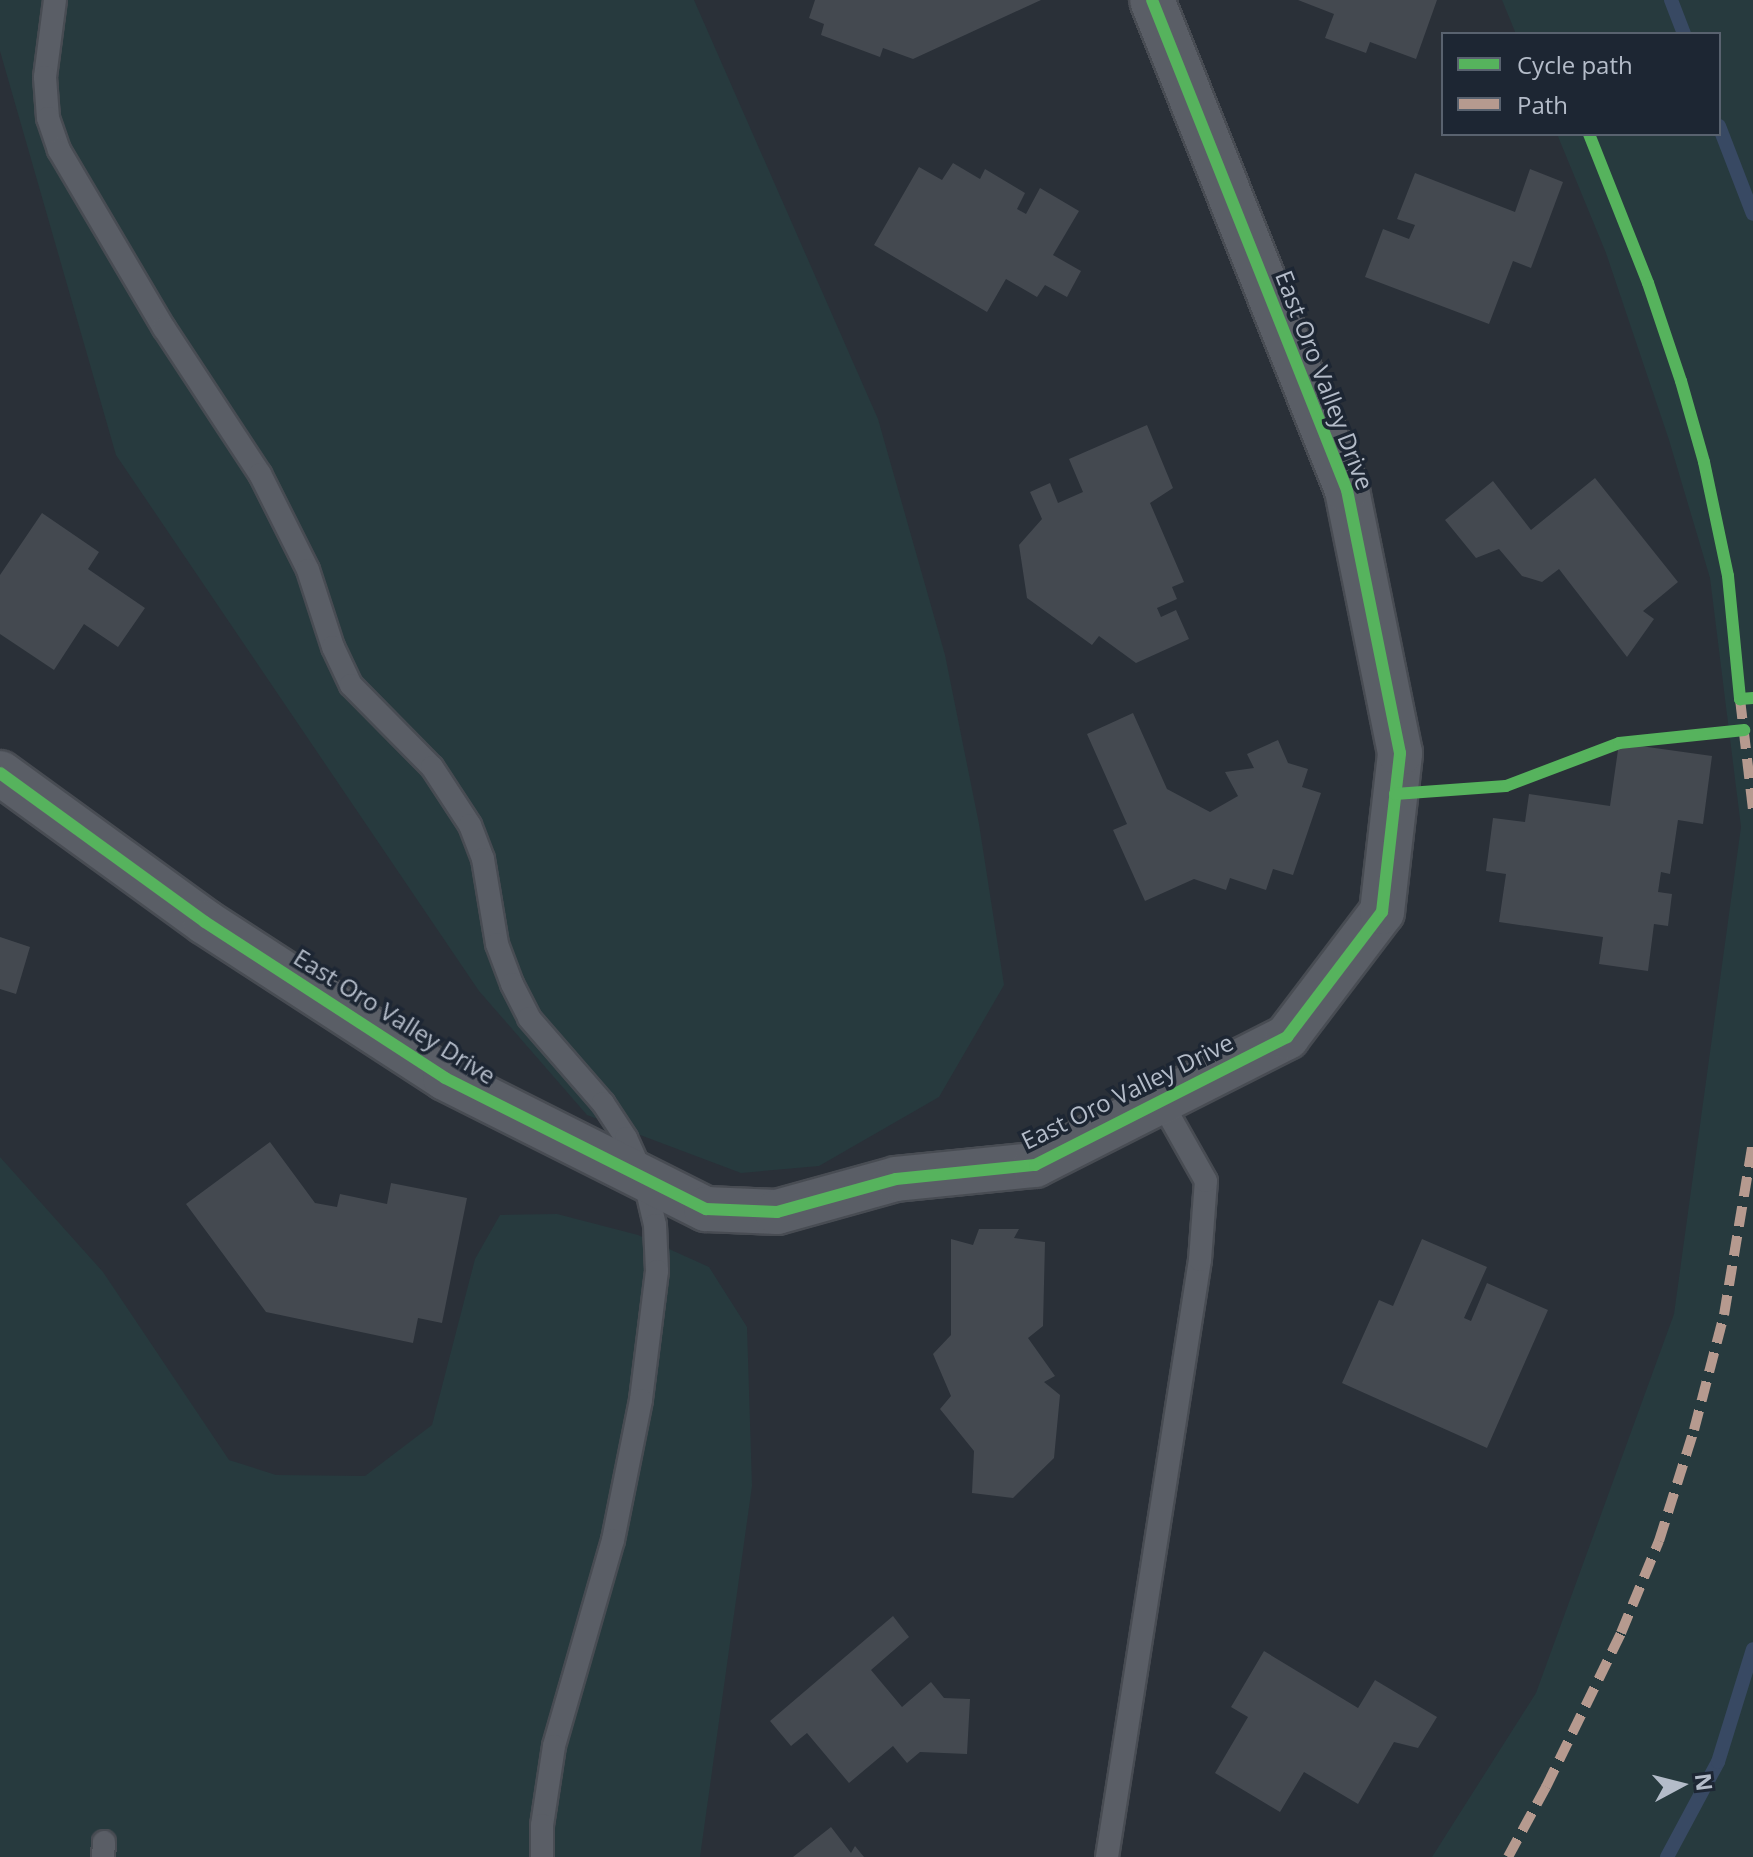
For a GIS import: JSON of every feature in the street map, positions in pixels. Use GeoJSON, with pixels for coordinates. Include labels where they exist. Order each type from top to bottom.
{"type":"FeatureCollection","features":[{"type":"Feature","properties":{"kind":"street","name":"East Oro Valley Drive"},"geometry":{"type":"LineString","coordinates":[[0,773],[205,922],[445,1078],[706,1209],[777,1212],[896,1179],[1035,1165],[1287,1037],[1382,912],[1400,753],[1347,490],[1152,0]]}},
{"type":"Feature","properties":{"kind":"lane"},"geometry":{"type":"LineString","coordinates":[[55,0],[45,77],[48,118],[59,150],[164,328],[260,474],[308,570],[333,647],[351,685],[432,767],[470,825],[483,859],[497,944],[512,984],[529,1018],[603,1103],[626,1138],[644,1178],[655,1225],[657,1271],[641,1400],[613,1540],[554,1746],[542,1825],[542,1857]]}},
{"type":"Feature","properties":{"kind":"lane"},"geometry":{"type":"LineString","coordinates":[[1107,1857],[1200,1260],[1206,1181],[1161,1101]]}},
{"type":"Feature","properties":{"kind":"green space"},"geometry":{"type":"Polygon","coordinates":[[[0,0],[694,0],[878,419],[945,655],[979,824],[1004,985],[939,1097],[819,1166],[741,1173],[587,1115],[479,991],[116,455],[0,51],[0,0]]]}},
{"type":"Feature","properties":{"kind":"green space"},"geometry":{"type":"Polygon","coordinates":[[[1502,0],[1753,0],[1753,1857],[1432,1857],[1536,1693],[1674,1314],[1741,827],[1710,578],[1669,440],[1606,253],[1558,136],[1721,136],[1721,32],[1515,32],[1502,0]]]}},
{"type":"Feature","properties":{"kind":"green space"},"geometry":{"type":"Polygon","coordinates":[[[0,1157],[103,1272],[229,1460],[276,1475],[365,1476],[432,1425],[475,1259],[500,1215],[557,1214],[638,1235],[709,1267],[747,1327],[752,1486],[700,1857],[0,1857],[0,1157]]]}},
{"type":"Feature","properties":{"kind":"building"},"geometry":{"type":"Polygon","coordinates":[[[815,0],[1041,0],[913,59],[883,48],[880,57],[821,35],[824,24],[809,18],[815,0]]]}},
{"type":"Feature","properties":{"kind":"building"},"geometry":{"type":"Polygon","coordinates":[[[1298,0],[1437,0],[1416,59],[1370,42],[1366,53],[1325,38],[1334,14],[1298,0]]]}},
{"type":"Feature","properties":{"kind":"building"},"geometry":{"type":"Polygon","coordinates":[[[953,163],[980,179],[985,169],[1025,193],[1017,209],[1026,214],[1040,188],[1079,211],[1053,255],[1081,271],[1067,297],[1045,285],[1037,297],[1006,279],[987,312],[874,245],[919,167],[942,180],[953,163]]]}},
{"type":"Feature","properties":{"kind":"building"},"geometry":{"type":"Polygon","coordinates":[[[1530,169],[1563,182],[1531,268],[1513,261],[1489,324],[1365,277],[1383,229],[1409,239],[1415,225],[1397,219],[1415,173],[1515,212],[1530,169]]]}},
{"type":"Feature","properties":{"kind":"building"},"geometry":{"type":"Polygon","coordinates":[[[1147,425],[1173,488],[1150,503],[1184,582],[1172,587],[1177,599],[1157,608],[1161,617],[1176,610],[1189,639],[1136,663],[1099,636],[1092,645],[1027,598],[1019,545],[1042,519],[1030,492],[1050,483],[1058,503],[1083,492],[1069,459],[1147,425]]]}},
{"type":"Feature","properties":{"kind":"building"},"geometry":{"type":"Polygon","coordinates":[[[1595,478],[1678,582],[1643,611],[1654,619],[1627,657],[1559,569],[1542,582],[1522,576],[1499,549],[1476,558],[1445,520],[1493,481],[1531,530],[1595,478]]]}},
{"type":"Feature","properties":{"kind":"building"},"geometry":{"type":"Polygon","coordinates":[[[42,513],[99,552],[88,569],[145,608],[118,647],[84,624],[54,670],[0,634],[0,575],[42,513]]]}},
{"type":"Feature","properties":{"kind":"building"},"geometry":{"type":"Polygon","coordinates":[[[1133,713],[1167,789],[1210,812],[1238,796],[1225,772],[1254,768],[1247,754],[1278,740],[1288,763],[1308,769],[1302,787],[1321,793],[1293,875],[1273,869],[1266,890],[1230,878],[1226,890],[1194,879],[1145,901],[1113,830],[1127,824],[1087,734],[1133,713]]]}},
{"type":"Feature","properties":{"kind":"building"},"geometry":{"type":"Polygon","coordinates":[[[1619,743],[1712,756],[1703,824],[1678,820],[1670,874],[1661,872],[1658,892],[1672,894],[1668,926],[1654,924],[1648,971],[1599,964],[1603,937],[1499,922],[1506,874],[1486,871],[1493,818],[1525,822],[1529,794],[1610,806],[1619,743]]]}},
{"type":"Feature","properties":{"kind":"building"},"geometry":{"type":"Polygon","coordinates":[[[0,937],[30,947],[16,994],[0,989],[0,937]]]}},
{"type":"Feature","properties":{"kind":"building"},"geometry":{"type":"Polygon","coordinates":[[[270,1142],[315,1203],[337,1207],[340,1194],[387,1204],[391,1183],[467,1198],[442,1323],[418,1318],[413,1343],[266,1312],[186,1204],[270,1142]]]}},
{"type":"Feature","properties":{"kind":"building"},"geometry":{"type":"Polygon","coordinates":[[[979,1229],[1019,1229],[1014,1238],[1045,1242],[1043,1326],[1028,1338],[1055,1376],[1044,1382],[1060,1395],[1054,1458],[1013,1498],[972,1493],[974,1451],[940,1409],[951,1396],[933,1354],[951,1335],[951,1239],[973,1245],[979,1229]]]}},
{"type":"Feature","properties":{"kind":"building"},"geometry":{"type":"Polygon","coordinates":[[[1422,1239],[1487,1267],[1464,1318],[1471,1321],[1487,1283],[1548,1310],[1487,1448],[1342,1383],[1379,1300],[1393,1306],[1422,1239]]]}},
{"type":"Feature","properties":{"kind":"building"},"geometry":{"type":"Polygon","coordinates":[[[893,1616],[909,1637],[871,1670],[902,1707],[931,1682],[944,1698],[970,1699],[967,1754],[920,1752],[907,1763],[893,1746],[849,1783],[807,1733],[791,1746],[770,1721],[893,1616]]]}},
{"type":"Feature","properties":{"kind":"building"},"geometry":{"type":"Polygon","coordinates":[[[1264,1651],[1358,1708],[1375,1680],[1437,1717],[1418,1748],[1394,1742],[1358,1804],[1304,1772],[1280,1812],[1215,1773],[1248,1717],[1231,1707],[1264,1651]]]}},
{"type":"Feature","properties":{"kind":"building"},"geometry":{"type":"Polygon","coordinates":[[[831,1827],[851,1853],[855,1846],[864,1857],[793,1857],[831,1827]]]}},
{"type":"Feature","properties":{"kind":"waterway"},"geometry":{"type":"LineString","coordinates":[[1671,0],[1683,32]]}},
{"type":"Feature","properties":{"kind":"waterway"},"geometry":{"type":"LineString","coordinates":[[1721,131],[1753,214]]}},
{"type":"Feature","properties":{"kind":"waterway"},"geometry":{"type":"LineString","coordinates":[[1667,1857],[1718,1762],[1753,1649]]}},
{"type":"Feature","properties":{"kind":"marked path"},"geometry":{"type":"LineString","coordinates":[[1740,699],[1753,810]]}},
{"type":"Feature","properties":{"kind":"marked path"},"geometry":{"type":"LineString","coordinates":[[1508,1857],[1621,1633],[1659,1541],[1694,1430],[1724,1315],[1753,1142]]}},
{"type":"Feature","properties":{"kind":"cycle path"},"geometry":{"type":"LineString","coordinates":[[0,773],[205,922],[445,1078],[706,1209],[777,1212],[896,1179],[1035,1165],[1287,1037],[1382,912],[1400,753],[1347,490],[1152,0]]}},
{"type":"Feature","properties":{"kind":"cycle path"},"geometry":{"type":"LineString","coordinates":[[1590,136],[1648,283],[1681,381],[1704,462],[1728,576],[1740,699],[1753,698]]}},
{"type":"Feature","properties":{"kind":"cycle path"},"geometry":{"type":"LineString","coordinates":[[1395,794],[1506,786],[1619,743],[1744,730]]}}]}
